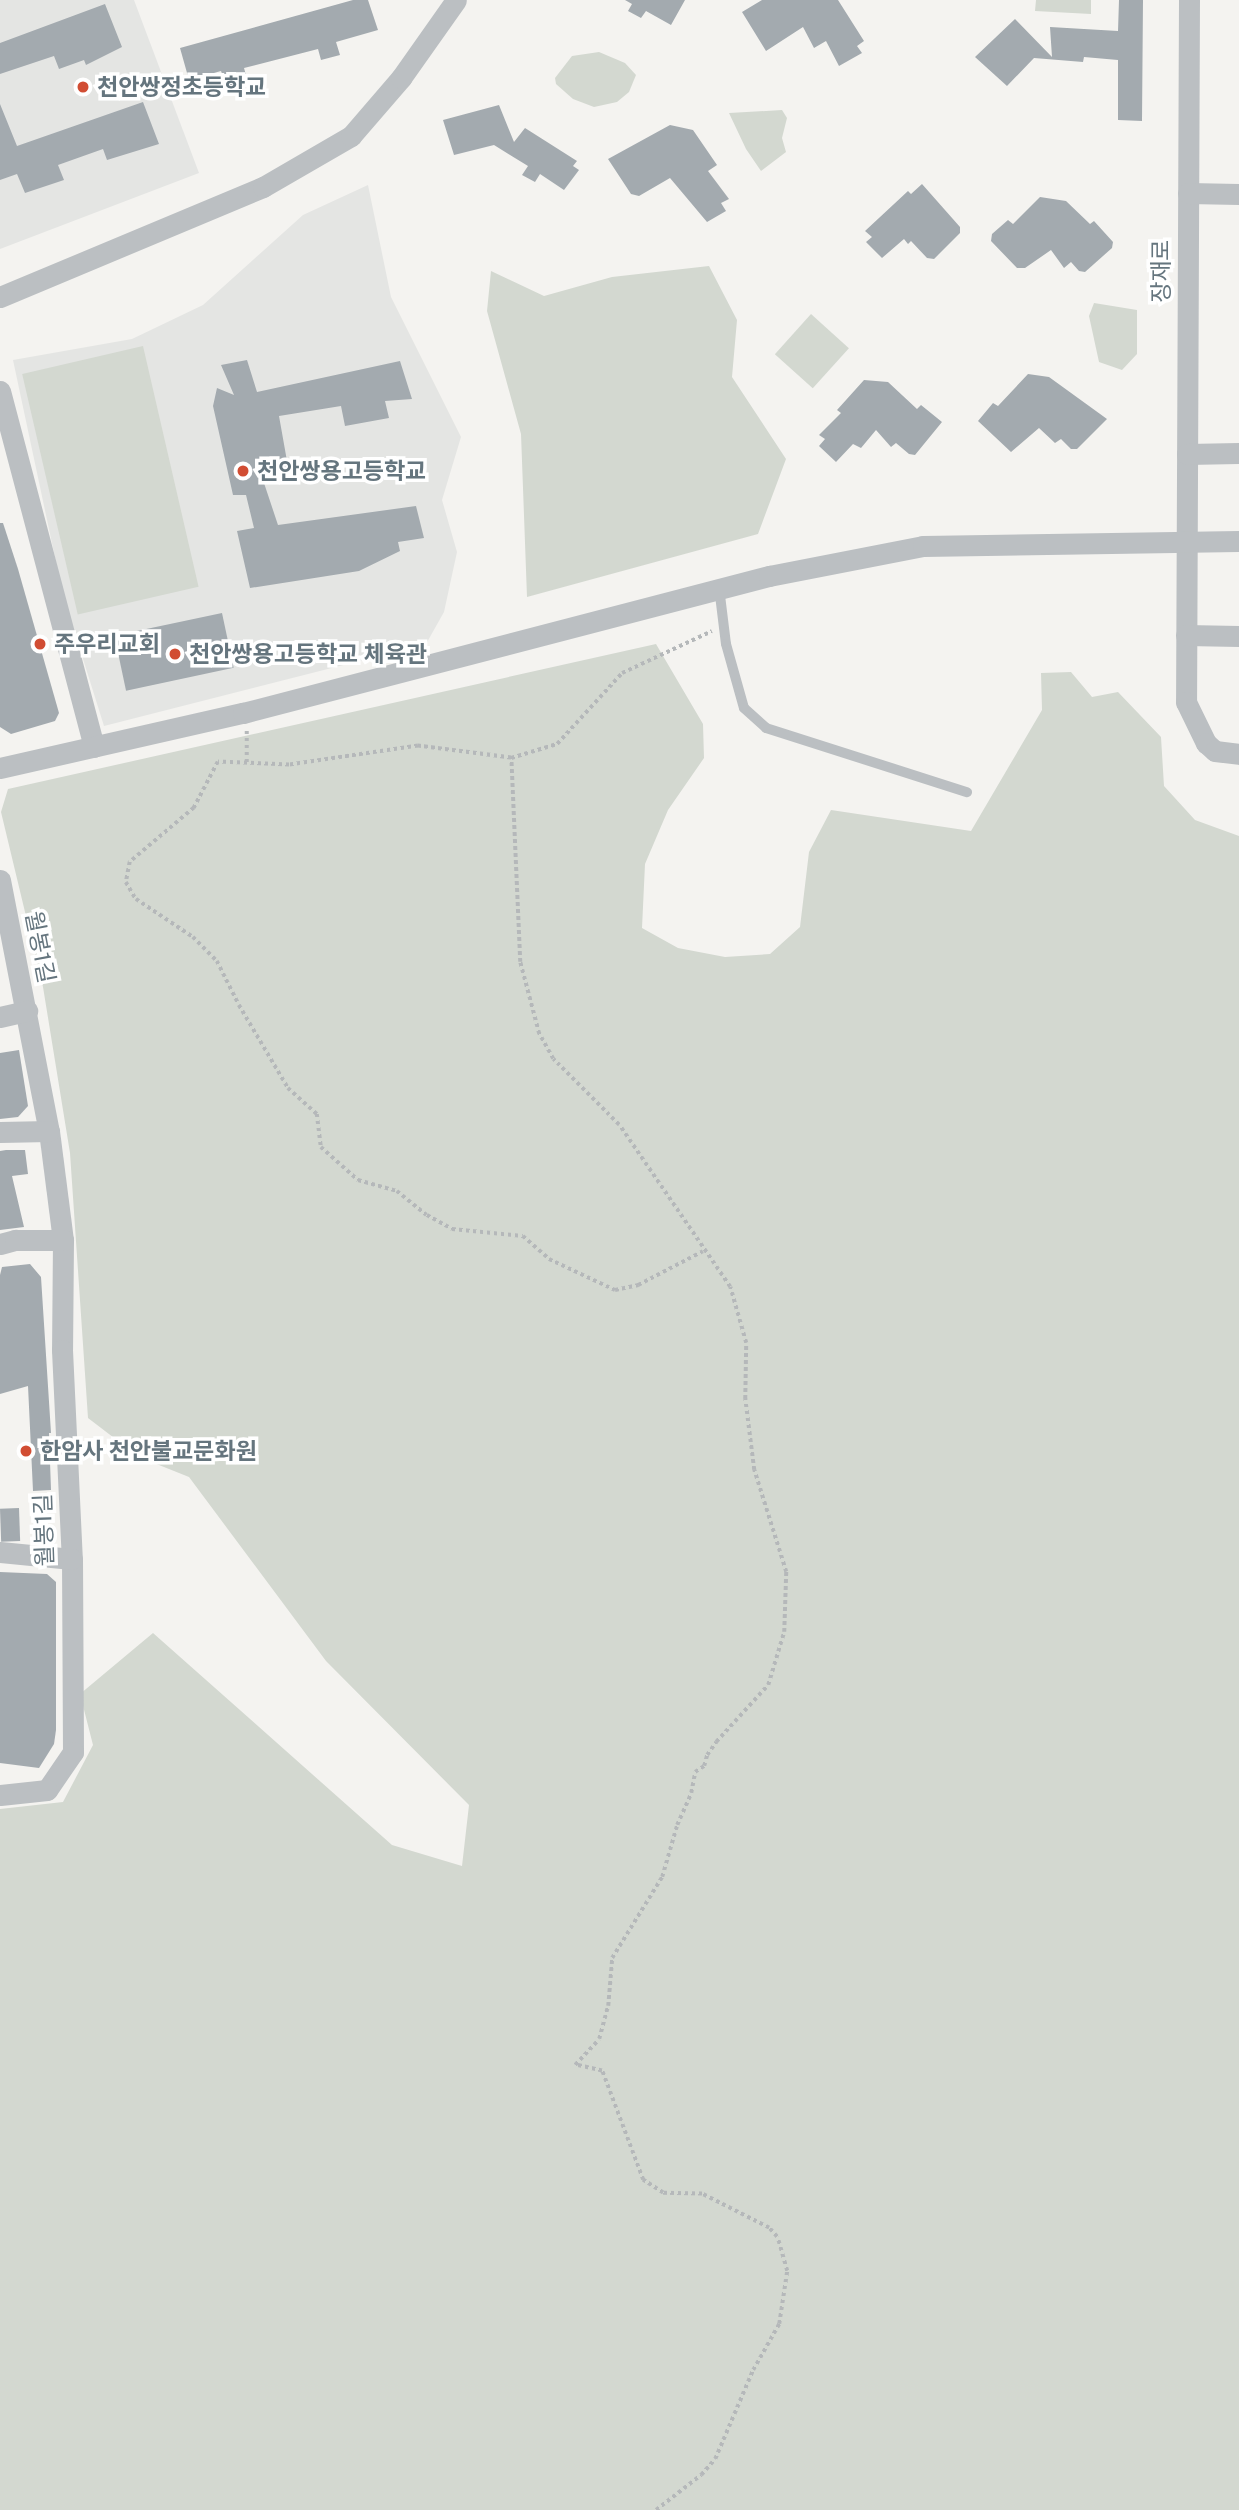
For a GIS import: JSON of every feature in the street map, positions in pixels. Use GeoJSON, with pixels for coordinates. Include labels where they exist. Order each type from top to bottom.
{"type":"FeatureCollection","features":[{"type":"Feature","properties":{"kind":"street"},"geometry":{"type":"LineString","coordinates":[[0,297],[252,192],[351,136],[401,78],[456,0]]}},
{"type":"Feature","properties":{"kind":"street","name":"장재로"},"geometry":{"type":"LineString","coordinates":[[1189,0],[1186,702],[1206,743],[1215,751],[1239,754]]}},
{"type":"Feature","properties":{"kind":"street"},"geometry":{"type":"LineString","coordinates":[[1188,193],[1239,194]]}},
{"type":"Feature","properties":{"kind":"street"},"geometry":{"type":"LineString","coordinates":[[0,391],[94,747]]}},
{"type":"Feature","properties":{"kind":"street"},"geometry":{"type":"LineString","coordinates":[[1187,454],[1239,453]]}},
{"type":"Feature","properties":{"kind":"street"},"geometry":{"type":"LineString","coordinates":[[0,768],[243,713],[719,587],[923,547],[1239,541]]}},
{"type":"Feature","properties":{"kind":"street"},"geometry":{"type":"LineString","coordinates":[[1186,635],[1239,636]]}},
{"type":"Feature","properties":{"kind":"street","name":"월봉1길"},"geometry":{"type":"LineString","coordinates":[[0,1795],[47,1790],[73,1752],[72,1559],[62,1350],[63,1240],[50,1131],[1,888]]}},
{"type":"Feature","properties":{"kind":"street","name":"월봉1길"},"geometry":{"type":"LineString","coordinates":[[0,1017],[27,1011]]}},
{"type":"Feature","properties":{"kind":"street"},"geometry":{"type":"LineString","coordinates":[[0,1132],[50,1131]]}},
{"type":"Feature","properties":{"kind":"street"},"geometry":{"type":"LineString","coordinates":[[0,1244],[15,1240],[63,1240]]}},
{"type":"Feature","properties":{"kind":"street"},"geometry":{"type":"LineString","coordinates":[[0,1552],[72,1559]]}},
{"type":"Feature","properties":{"kind":"lane"},"geometry":{"type":"LineString","coordinates":[[719,587],[724,629],[744,709],[766,728],[967,792]]}},
{"type":"Feature","properties":{"kind":"path"},"geometry":{"type":"LineString","coordinates":[[703,1251],[638,1285],[615,1290],[549,1259],[523,1236],[453,1229],[427,1215],[397,1191],[358,1180],[321,1147],[317,1114],[288,1088],[239,1005],[217,961],[193,937],[136,898],[126,882],[130,862],[194,808],[218,762],[289,765],[418,746],[511,758],[557,744],[622,673],[692,638],[724,629]]}},
{"type":"Feature","properties":{"kind":"path"},"geometry":{"type":"LineString","coordinates":[[243,713],[247,726],[247,764]]}},
{"type":"Feature","properties":{"kind":"path"},"geometry":{"type":"LineString","coordinates":[[511,758],[520,962],[540,1034],[553,1059],[618,1125],[730,1287],[746,1343],[745,1399],[754,1470],[786,1572],[784,1632],[768,1685],[716,1742],[707,1755],[704,1766],[695,1772],[691,1793],[677,1825],[662,1877],[612,1958],[608,2006],[599,2039],[575,2065],[602,2071],[643,2180],[663,2193],[702,2194],[769,2228],[777,2237],[788,2271],[779,2325],[753,2370],[715,2459],[701,2475],[656,2510]]}},
{"type":"Feature","properties":{"kind":"shaded area","name":"천안쌍정초등학교"},"geometry":{"type":"Polygon","coordinates":[[[0,0],[134,0],[199,173],[0,249],[0,0]]]}},
{"type":"Feature","properties":{"kind":"shaded area"},"geometry":{"type":"Polygon","coordinates":[[[1036,0],[1091,0],[1091,14],[1035,11],[1036,0]]]}},
{"type":"Feature","properties":{"kind":"shaded area"},"geometry":{"type":"Polygon","coordinates":[[[599,52],[625,63],[636,75],[629,92],[617,102],[594,107],[573,99],[556,84],[555,78],[572,56],[599,52]]]}},
{"type":"Feature","properties":{"kind":"shaded area"},"geometry":{"type":"Polygon","coordinates":[[[782,110],[787,118],[782,138],[786,152],[761,171],[746,149],[729,113],[782,110]]]}},
{"type":"Feature","properties":{"kind":"shaded area","name":"천안쌍용고등학교"},"geometry":{"type":"Polygon","coordinates":[[[368,185],[391,297],[461,437],[442,500],[457,552],[444,612],[426,644],[104,726],[63,595],[13,360],[132,339],[203,305],[303,215],[368,185]]]}},
{"type":"Feature","properties":{"kind":"shaded area"},"geometry":{"type":"Polygon","coordinates":[[[709,266],[737,320],[732,377],[786,459],[758,534],[527,597],[521,434],[487,311],[491,271],[544,296],[612,277],[709,266]]]}},
{"type":"Feature","properties":{"kind":"shaded area"},"geometry":{"type":"Polygon","coordinates":[[[1094,303],[1137,310],[1137,354],[1122,370],[1099,362],[1089,316],[1094,303]]]}},
{"type":"Feature","properties":{"kind":"shaded area"},"geometry":{"type":"Polygon","coordinates":[[[811,314],[849,348],[813,388],[775,354],[811,314]]]}},
{"type":"Feature","properties":{"kind":"shaded area"},"geometry":{"type":"Polygon","coordinates":[[[143,346],[199,587],[78,615],[22,374],[143,346]]]}},
{"type":"Feature","properties":{"kind":"shaded area"},"geometry":{"type":"Polygon","coordinates":[[[656,644],[703,724],[704,758],[668,810],[645,864],[642,928],[678,948],[725,957],[770,954],[800,927],[809,852],[831,810],[971,831],[1042,710],[1041,673],[1071,672],[1092,697],[1118,692],[1161,737],[1164,786],[1195,820],[1239,836],[1239,2510],[0,2510],[0,1809],[63,1802],[93,1745],[80,1694],[153,1633],[392,1845],[462,1866],[469,1805],[326,1661],[189,1477],[139,1457],[88,1418],[70,1153],[43,987],[1,812],[8,789],[656,644]]]}},
{"type":"Feature","properties":{"kind":"building"},"geometry":{"type":"Polygon","coordinates":[[[353,0],[368,0],[378,30],[336,42],[340,55],[321,60],[318,49],[244,68],[248,82],[227,87],[221,71],[189,80],[180,48],[353,0]]]}},
{"type":"Feature","properties":{"kind":"building"},"geometry":{"type":"Polygon","coordinates":[[[625,0],[685,0],[671,25],[646,11],[641,18],[628,11],[632,4],[625,0]]]}},
{"type":"Feature","properties":{"kind":"building"},"geometry":{"type":"Polygon","coordinates":[[[762,0],[838,0],[864,41],[857,46],[862,53],[839,66],[826,41],[814,48],[803,27],[766,51],[742,12],[762,0]]]}},
{"type":"Feature","properties":{"kind":"building"},"geometry":{"type":"Polygon","coordinates":[[[1119,0],[1143,0],[1142,121],[1118,120],[1118,60],[1084,57],[1083,62],[1034,58],[1007,86],[975,57],[1015,19],[1052,57],[1050,27],[1118,31],[1119,0]]]}},
{"type":"Feature","properties":{"kind":"building"},"geometry":{"type":"Polygon","coordinates":[[[105,4],[122,47],[86,65],[84,60],[59,69],[54,56],[0,74],[0,43],[105,4]]]}},
{"type":"Feature","properties":{"kind":"building"},"geometry":{"type":"Polygon","coordinates":[[[143,102],[159,144],[107,160],[103,149],[58,165],[64,180],[25,193],[17,174],[0,180],[0,104],[17,146],[143,102]]]}},
{"type":"Feature","properties":{"kind":"building"},"geometry":{"type":"Polygon","coordinates":[[[499,105],[514,142],[525,128],[577,161],[573,166],[579,170],[564,190],[540,174],[535,182],[522,175],[528,166],[494,145],[454,155],[443,120],[499,105]]]}},
{"type":"Feature","properties":{"kind":"building"},"geometry":{"type":"Polygon","coordinates":[[[670,125],[693,130],[717,165],[708,171],[729,199],[721,203],[726,211],[707,222],[670,178],[639,196],[631,194],[608,159],[670,125]]]}},
{"type":"Feature","properties":{"kind":"building"},"geometry":{"type":"Polygon","coordinates":[[[922,184],[960,227],[960,233],[934,259],[927,258],[911,241],[908,244],[904,239],[882,258],[866,242],[872,237],[865,231],[908,191],[911,194],[922,184]]]}},
{"type":"Feature","properties":{"kind":"building"},"geometry":{"type":"Polygon","coordinates":[[[1040,197],[1066,201],[1090,224],[1094,221],[1113,242],[1112,248],[1085,272],[1079,271],[1071,262],[1064,268],[1051,250],[1025,268],[1017,268],[991,241],[992,234],[1008,220],[1013,224],[1040,197]]]}},
{"type":"Feature","properties":{"kind":"building"},"geometry":{"type":"Polygon","coordinates":[[[247,360],[257,392],[400,361],[412,399],[385,401],[389,418],[345,426],[341,406],[279,416],[287,461],[280,462],[282,481],[264,483],[278,525],[416,506],[424,538],[398,542],[400,551],[359,571],[250,588],[237,531],[254,528],[246,495],[233,495],[213,406],[217,388],[234,395],[221,365],[247,360]]]}},
{"type":"Feature","properties":{"kind":"building"},"geometry":{"type":"Polygon","coordinates":[[[1028,374],[1049,377],[1107,419],[1077,449],[1071,449],[1061,439],[1055,443],[1039,428],[1011,452],[978,421],[993,403],[998,406],[1028,374]]]}},
{"type":"Feature","properties":{"kind":"building"},"geometry":{"type":"Polygon","coordinates":[[[864,380],[888,382],[917,409],[921,405],[942,422],[915,455],[909,454],[896,443],[891,447],[876,430],[861,448],[853,444],[836,462],[819,446],[825,439],[819,435],[841,413],[837,410],[864,380]]]}},
{"type":"Feature","properties":{"kind":"building"},"geometry":{"type":"Polygon","coordinates":[[[0,523],[3,523],[18,569],[59,713],[55,721],[11,734],[0,727],[0,523]]]}},
{"type":"Feature","properties":{"kind":"building","name":"천안쌍용고등학교 체육관"},"geometry":{"type":"Polygon","coordinates":[[[222,613],[234,668],[126,691],[114,636],[222,613]]]}},
{"type":"Feature","properties":{"kind":"building"},"geometry":{"type":"Polygon","coordinates":[[[19,1050],[28,1106],[18,1117],[0,1119],[0,1053],[19,1050]]]}},
{"type":"Feature","properties":{"kind":"building"},"geometry":{"type":"Polygon","coordinates":[[[25,1150],[28,1174],[12,1176],[24,1227],[0,1230],[0,1151],[25,1150]]]}},
{"type":"Feature","properties":{"kind":"building"},"geometry":{"type":"Polygon","coordinates":[[[30,1264],[41,1277],[51,1433],[51,1490],[33,1491],[28,1386],[0,1394],[0,1275],[2,1267],[30,1264]]]}},
{"type":"Feature","properties":{"kind":"building"},"geometry":{"type":"Polygon","coordinates":[[[19,1508],[20,1541],[1,1542],[0,1509],[19,1508]]]}},
{"type":"Feature","properties":{"kind":"building"},"geometry":{"type":"Polygon","coordinates":[[[0,1572],[47,1574],[56,1582],[56,1730],[54,1744],[39,1768],[0,1763],[0,1572]]]}},
{"type":"Feature","properties":{"kind":"place","name":"천안쌍정초등학교"},"geometry":{"type":"Point","coordinates":[83,87]}},
{"type":"Feature","properties":{"kind":"place","name":"천안쌍용고등학교"},"geometry":{"type":"Point","coordinates":[243,471]}},
{"type":"Feature","properties":{"kind":"place","name":"주우리교회"},"geometry":{"type":"Point","coordinates":[40,644]}},
{"type":"Feature","properties":{"kind":"place","name":"천안쌍용고등학교 체육관"},"geometry":{"type":"Point","coordinates":[175,654]}},
{"type":"Feature","properties":{"kind":"place","name":"한암사 천안불교문화원"},"geometry":{"type":"Point","coordinates":[26,1451]}}]}
